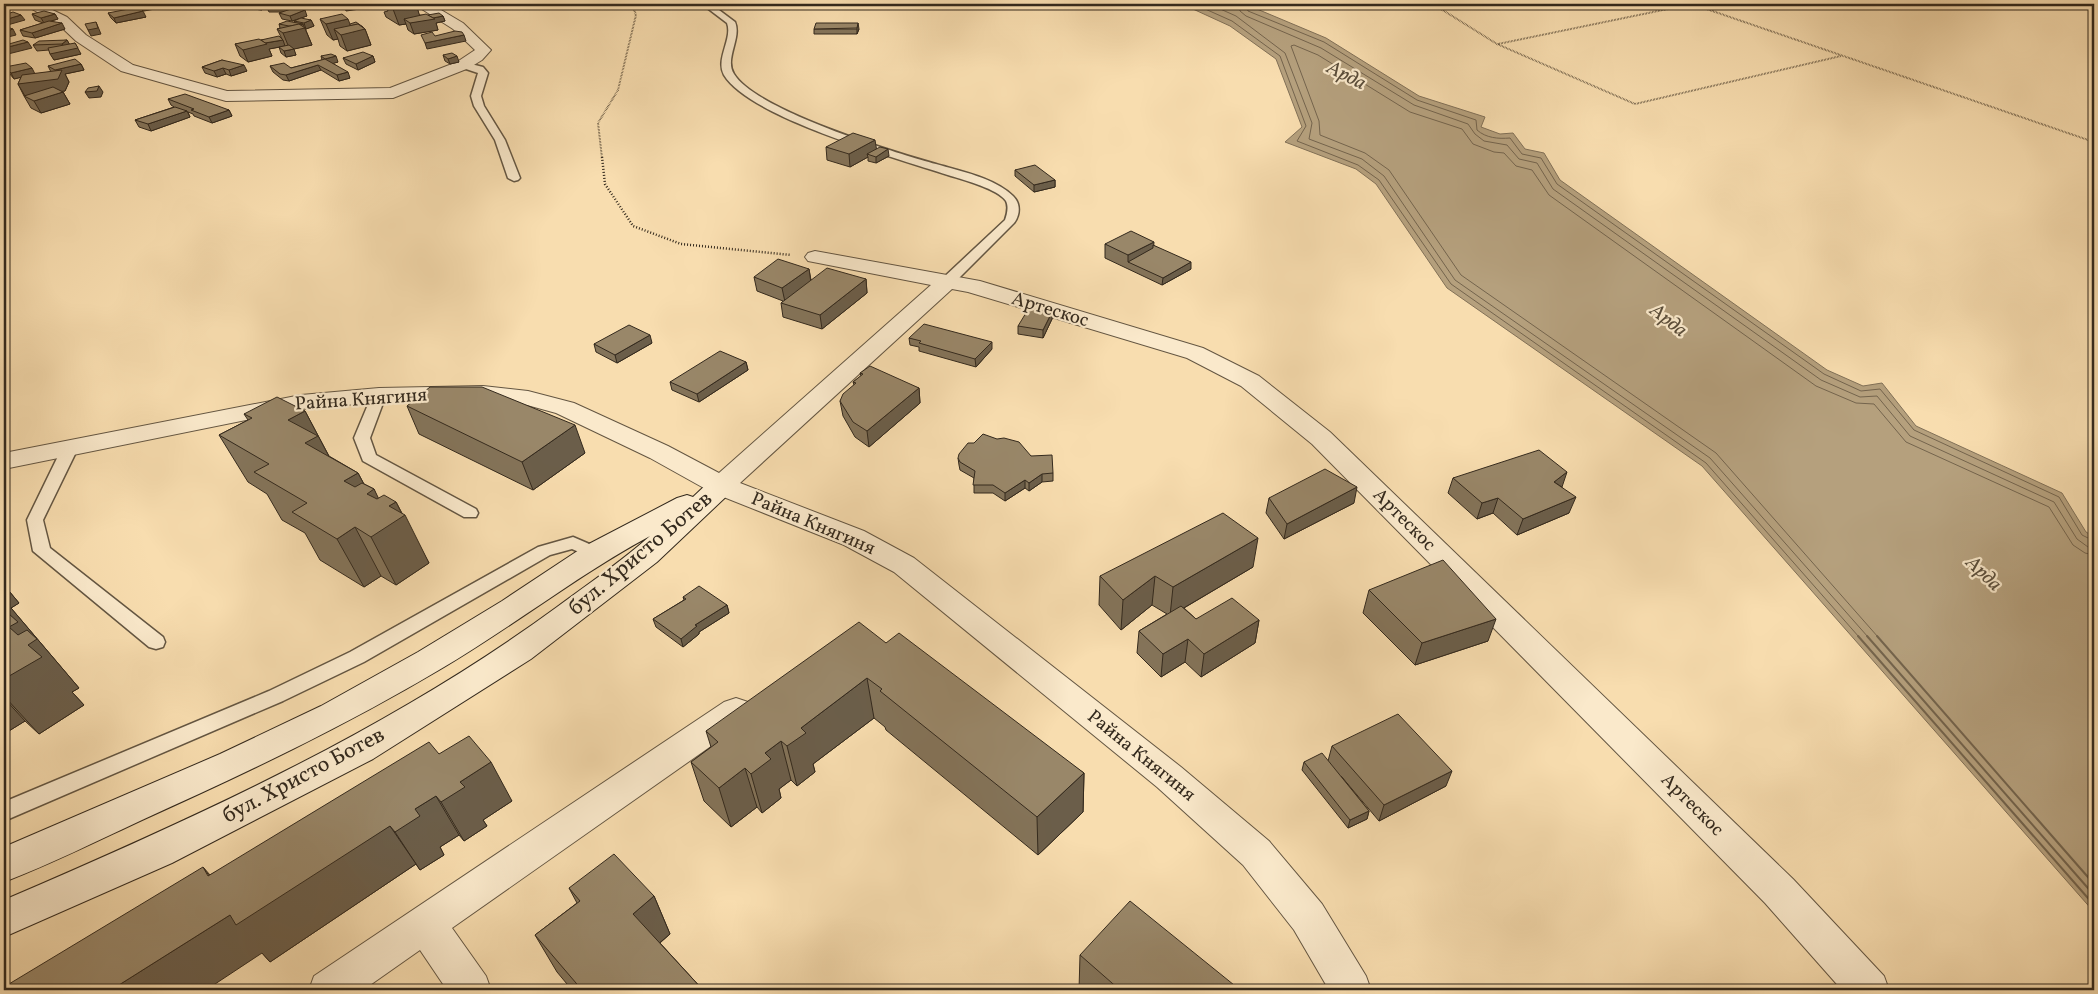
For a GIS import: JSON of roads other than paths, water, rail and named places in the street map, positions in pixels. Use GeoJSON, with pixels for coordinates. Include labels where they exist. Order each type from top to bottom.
{"type":"FeatureCollection","features":[{"type":"Feature","properties":{"kind":"street"},"geometry":{"type":"LineString","coordinates":[[30,4],[62,20],[82,38],[127,68],[226,96],[386,93],[463,65],[477,57],[483,50],[458,26],[421,4]]}},
{"type":"Feature","properties":{"kind":"street","name":"Артескос"},"geometry":{"type":"LineString","coordinates":[[815,257],[948,281],[1194,354],[1250,381],[1328,445],[1778,891],[1869,990]]}},
{"type":"Feature","properties":{"kind":"street"},"geometry":{"type":"LineString","coordinates":[[721,486],[948,281]]}},
{"type":"Feature","properties":{"kind":"street","name":"Райна Княгиня"},"geometry":{"type":"LineString","coordinates":[[4,461],[301,402],[378,396],[483,393],[528,398],[565,408],[659,452],[721,486],[854,538],[904,565],[1169,777],[1256,853],[1308,917],[1351,990]]}},
{"type":"Feature","properties":{"kind":"street","name":"бул. Христо Ботев"},"geometry":{"type":"LineString","coordinates":[[4,865],[232,764],[333,715],[504,615],[595,553],[721,486]]}},
{"type":"Feature","properties":{"kind":"street","name":"бул. Христо Ботев"},"geometry":{"type":"LineString","coordinates":[[4,919],[185,838],[362,749],[520,651],[647,555],[721,486]]}},
{"type":"Feature","properties":{"kind":"street"},"geometry":{"type":"LineString","coordinates":[[329,990],[766,690]]}},
{"type":"Feature","properties":{"kind":"street"},"geometry":{"type":"LineString","coordinates":[[426,925],[471,990]]}},
{"type":"Feature","properties":{"kind":"lane"},"geometry":{"type":"LineString","coordinates":[[706,4],[731,21],[733,26],[727,54],[727,71],[730,77],[760,99],[816,128],[912,162],[972,180],[1008,197],[1013,204],[1014,213],[1010,221],[948,281]]}},
{"type":"Feature","properties":{"kind":"lane"},"geometry":{"type":"LineString","coordinates":[[463,65],[480,69],[483,73],[476,96],[479,106],[500,140],[514,178]]}},
{"type":"Feature","properties":{"kind":"lane"},"geometry":{"type":"LineString","coordinates":[[378,396],[362,438],[369,458],[470,514]]}},
{"type":"Feature","properties":{"kind":"lane"},"geometry":{"type":"LineString","coordinates":[[70,448],[36,520],[42,551],[156,642]]}},
{"type":"Feature","properties":{"kind":"lane"},"geometry":{"type":"LineString","coordinates":[[4,812],[276,696],[349,661],[544,551],[573,543],[595,553]]}},
{"type":"Feature","properties":{"kind":"water","name":"Арда"},"geometry":{"type":"Polygon","coordinates":[[[1182,4],[1245,4],[1326,38],[1419,96],[1485,117],[1481,127],[1500,134],[1513,133],[1525,149],[1544,153],[1560,180],[1827,370],[1863,386],[1882,383],[1916,426],[2062,493],[2086,532],[2094,537],[2094,912],[1702,466],[1447,288],[1376,184],[1356,169],[1285,142],[1302,127],[1276,59],[1230,26],[1182,4]]]}}]}
